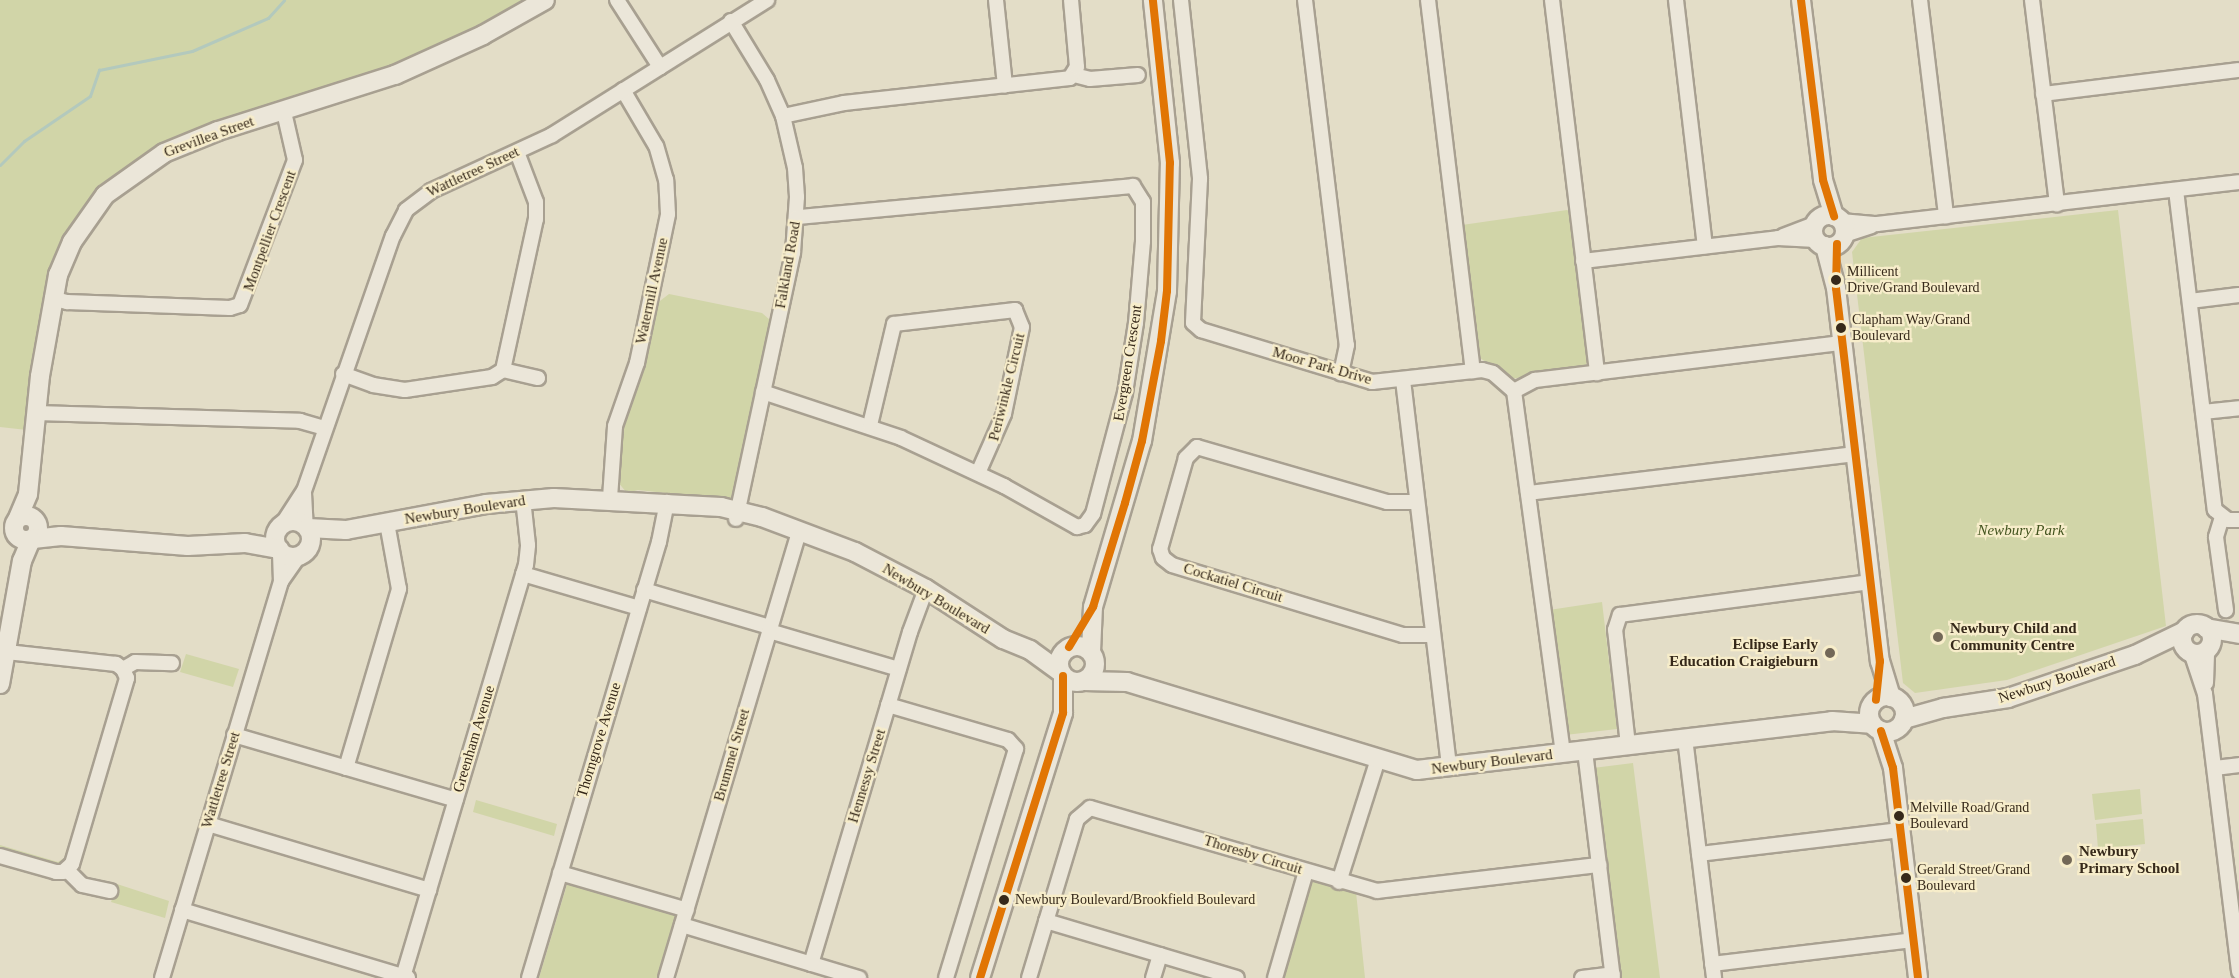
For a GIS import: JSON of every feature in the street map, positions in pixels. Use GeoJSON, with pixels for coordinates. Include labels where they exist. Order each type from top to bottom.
{"type":"FeatureCollection","features":[{"type":"Feature","properties":{"kind":"street","name":"Grevillea Street"},"geometry":{"type":"LineString","coordinates":[[20,527],[28,494],[36,413],[52,298],[64,258],[83,223],[126,176],[185,143],[395,75],[483,35],[545,0]]}},
{"type":"Feature","properties":{"kind":"street"},"geometry":{"type":"LineString","coordinates":[[617,0],[660,66]]}},
{"type":"Feature","properties":{"kind":"street","name":"Wattletree Street"},"geometry":{"type":"LineString","coordinates":[[280,526],[304,491],[324,428],[393,236],[406,210],[431,191],[517,152],[623,90],[766,0]]}},
{"type":"Feature","properties":{"kind":"street"},"geometry":{"type":"LineString","coordinates":[[996,0],[1005,86]]}},
{"type":"Feature","properties":{"kind":"street"},"geometry":{"type":"LineString","coordinates":[[1071,0],[1077,61],[1074,75]]}},
{"type":"Feature","properties":{"kind":"street"},"geometry":{"type":"LineString","coordinates":[[980,978],[1063,713],[1095,668],[1092,654],[1093,607],[1142,441],[1167,291],[1170,163],[1153,0]]}},
{"type":"Feature","properties":{"kind":"street","name":"Moor Park Drive"},"geometry":{"type":"LineString","coordinates":[[1180,0],[1200,179],[1193,323],[1201,330],[1372,382],[1473,371],[1493,373],[1514,391]]}},
{"type":"Feature","properties":{"kind":"street"},"geometry":{"type":"LineString","coordinates":[[1305,0],[1347,345],[1341,373]]}},
{"type":"Feature","properties":{"kind":"street"},"geometry":{"type":"LineString","coordinates":[[1428,0],[1473,371]]}},
{"type":"Feature","properties":{"kind":"street"},"geometry":{"type":"LineString","coordinates":[[1552,0],[1597,373]]}},
{"type":"Feature","properties":{"kind":"street"},"geometry":{"type":"LineString","coordinates":[[1676,0],[1705,246]]}},
{"type":"Feature","properties":{"kind":"street"},"geometry":{"type":"LineString","coordinates":[[1801,0],[1918,978]]}},
{"type":"Feature","properties":{"kind":"street"},"geometry":{"type":"LineString","coordinates":[[1920,0],[1946,216]]}},
{"type":"Feature","properties":{"kind":"street"},"geometry":{"type":"LineString","coordinates":[[2032,0],[2057,204]]}},
{"type":"Feature","properties":{"kind":"street","name":"Falkland Road"},"geometry":{"type":"LineString","coordinates":[[731,21],[767,80],[783,116],[795,168],[796,217],[793,254],[737,515]]}},
{"type":"Feature","properties":{"kind":"street"},"geometry":{"type":"LineString","coordinates":[[2043,94],[2239,70]]}},
{"type":"Feature","properties":{"kind":"street"},"geometry":{"type":"LineString","coordinates":[[783,116],[844,103],[1005,86],[1074,75],[1090,78],[1138,75]]}},
{"type":"Feature","properties":{"kind":"street","name":"Watermill Avenue"},"geometry":{"type":"LineString","coordinates":[[610,498],[615,426],[637,363],[668,214],[666,180],[656,146],[623,90]]}},
{"type":"Feature","properties":{"kind":"street","name":"Montpellier Crescent"},"geometry":{"type":"LineString","coordinates":[[52,298],[67,302],[230,308],[240,305],[295,160],[284,112]]}},
{"type":"Feature","properties":{"kind":"street"},"geometry":{"type":"LineString","coordinates":[[343,374],[373,386],[405,390],[492,377],[503,370],[536,219],[534,195],[517,152]]}},
{"type":"Feature","properties":{"kind":"street"},"geometry":{"type":"LineString","coordinates":[[1584,261],[2239,182]]}},
{"type":"Feature","properties":{"kind":"street","name":"Evergreen Crescent"},"geometry":{"type":"LineString","coordinates":[[763,392],[870,425],[978,473],[1072,526],[1082,527],[1090,521],[1117,429],[1131,359],[1143,241],[1140,191],[1128,184],[796,217]]}},
{"type":"Feature","properties":{"kind":"street"},"geometry":{"type":"LineString","coordinates":[[2176,190],[2214,502],[2222,517],[2216,537],[2226,610]]}},
{"type":"Feature","properties":{"kind":"street"},"geometry":{"type":"LineString","coordinates":[[2190,301],[2239,295]]}},
{"type":"Feature","properties":{"kind":"street","name":"Periwinkle Circuit"},"geometry":{"type":"LineString","coordinates":[[870,425],[894,324],[1015,310],[1022,327],[1004,414],[978,473]]}},
{"type":"Feature","properties":{"kind":"street"},"geometry":{"type":"LineString","coordinates":[[1563,753],[1514,391],[1536,380],[1842,343]]}},
{"type":"Feature","properties":{"kind":"street"},"geometry":{"type":"LineString","coordinates":[[503,370],[538,378]]}},
{"type":"Feature","properties":{"kind":"street"},"geometry":{"type":"LineString","coordinates":[[1403,380],[1449,766]]}},
{"type":"Feature","properties":{"kind":"street"},"geometry":{"type":"LineString","coordinates":[[2203,412],[2239,408]]}},
{"type":"Feature","properties":{"kind":"street"},"geometry":{"type":"LineString","coordinates":[[36,413],[300,421],[324,428]]}},
{"type":"Feature","properties":{"kind":"street","name":"Cockatiel Circuit"},"geometry":{"type":"LineString","coordinates":[[1417,502],[1387,502],[1197,447],[1186,458],[1160,549],[1162,558],[1172,565],[1403,635],[1433,635]]}},
{"type":"Feature","properties":{"kind":"street"},"geometry":{"type":"LineString","coordinates":[[1528,493],[1855,454]]}},
{"type":"Feature","properties":{"kind":"street","name":"Wattletree Street"},"geometry":{"type":"LineString","coordinates":[[304,491],[307,527]]}},
{"type":"Feature","properties":{"kind":"street","name":"Newbury Boulevard"},"geometry":{"type":"LineString","coordinates":[[307,527],[346,530],[524,500],[610,498],[693,506],[774,524],[855,552],[926,589],[1004,639],[1030,650],[1061,674]]}},
{"type":"Feature","properties":{"kind":"street","name":"Greenham Avenue"},"geometry":{"type":"LineString","coordinates":[[406,977],[429,890],[523,574],[528,545],[524,500]]}},
{"type":"Feature","properties":{"kind":"street","name":"Thorngrove Avenue"},"geometry":{"type":"LineString","coordinates":[[529,978],[639,608],[667,502]]}},
{"type":"Feature","properties":{"kind":"street"},"geometry":{"type":"LineString","coordinates":[[2222,517],[2239,520]]}},
{"type":"Feature","properties":{"kind":"street"},"geometry":{"type":"LineString","coordinates":[[0,684],[22,561],[20,527],[61,536],[116,543],[245,543],[303,553],[311,539],[307,527],[295,520],[245,543]]}},
{"type":"Feature","properties":{"kind":"street"},"geometry":{"type":"LineString","coordinates":[[346,768],[399,589],[387,523]]}},
{"type":"Feature","properties":{"kind":"street"},"geometry":{"type":"LineString","coordinates":[[279,550],[280,526]]}},
{"type":"Feature","properties":{"kind":"street","name":"Newbury Boulevard"},"geometry":{"type":"LineString","coordinates":[[303,553],[346,530]]}},
{"type":"Feature","properties":{"kind":"street","name":"Brummel Street"},"geometry":{"type":"LineString","coordinates":[[666,978],[799,532]]}},
{"type":"Feature","properties":{"kind":"street","name":"Wattletree Street"},"geometry":{"type":"LineString","coordinates":[[279,550],[281,582]]}},
{"type":"Feature","properties":{"kind":"street","name":"Wattletree Street"},"geometry":{"type":"LineString","coordinates":[[162,978],[281,582],[303,553]]}},
{"type":"Feature","properties":{"kind":"street"},"geometry":{"type":"LineString","coordinates":[[523,574],[639,608]]}},
{"type":"Feature","properties":{"kind":"street"},"geometry":{"type":"LineString","coordinates":[[1628,746],[1615,630],[1620,615],[1871,582]]}},
{"type":"Feature","properties":{"kind":"street","name":"Hennessy Street"},"geometry":{"type":"LineString","coordinates":[[811,964],[899,669],[926,589]]}},
{"type":"Feature","properties":{"kind":"street"},"geometry":{"type":"LineString","coordinates":[[644,590],[899,669]]}},
{"type":"Feature","properties":{"kind":"street"},"geometry":{"type":"LineString","coordinates":[[1063,713],[1058,661],[1093,607]]}},
{"type":"Feature","properties":{"kind":"street"},"geometry":{"type":"LineString","coordinates":[[2199,650],[2182,640],[2185,631],[2195,625],[2206,628],[2211,636],[2199,650],[2234,889],[2239,972]]}},
{"type":"Feature","properties":{"kind":"street","name":"Newbury Boulevard"},"geometry":{"type":"LineString","coordinates":[[2206,628],[2239,635]]}},
{"type":"Feature","properties":{"kind":"street","name":"Newbury Boulevard"},"geometry":{"type":"LineString","coordinates":[[1083,682],[1127,682],[1418,770],[1943,708],[2008,698],[2135,655],[2185,631]]}},
{"type":"Feature","properties":{"kind":"street","name":"Newbury Boulevard"},"geometry":{"type":"LineString","coordinates":[[2135,655],[2199,650],[2239,635]]}},
{"type":"Feature","properties":{"kind":"street"},"geometry":{"type":"LineString","coordinates":[[1067,649],[1081,646],[1092,654]]}},
{"type":"Feature","properties":{"kind":"street","name":"Newbury Boulevard"},"geometry":{"type":"LineString","coordinates":[[1030,650],[1067,649]]}},
{"type":"Feature","properties":{"kind":"street"},"geometry":{"type":"LineString","coordinates":[[0,856],[56,872],[67,870],[75,857],[125,692],[127,678],[123,669],[116,664],[7,652]]}},
{"type":"Feature","properties":{"kind":"street","name":"Newbury Boulevard"},"geometry":{"type":"LineString","coordinates":[[1092,654],[1127,682]]}},
{"type":"Feature","properties":{"kind":"street"},"geometry":{"type":"LineString","coordinates":[[123,669],[135,662],[172,663]]}},
{"type":"Feature","properties":{"kind":"street"},"geometry":{"type":"LineString","coordinates":[[1061,674],[1083,682]]}},
{"type":"Feature","properties":{"kind":"street"},"geometry":{"type":"LineString","coordinates":[[888,705],[1008,740],[1015,745],[1016,753],[946,978]]}},
{"type":"Feature","properties":{"kind":"street"},"geometry":{"type":"LineString","coordinates":[[234,735],[456,800]]}},
{"type":"Feature","properties":{"kind":"street"},"geometry":{"type":"LineString","coordinates":[[1685,738],[1713,971],[1913,940]]}},
{"type":"Feature","properties":{"kind":"street"},"geometry":{"type":"LineString","coordinates":[[1582,978],[1613,976],[1585,751]]}},
{"type":"Feature","properties":{"kind":"street"},"geometry":{"type":"LineString","coordinates":[[1339,882],[1378,759]]}},
{"type":"Feature","properties":{"kind":"street"},"geometry":{"type":"LineString","coordinates":[[2215,768],[2239,765]]}},
{"type":"Feature","properties":{"kind":"street","name":"Thoresby Circuit"},"geometry":{"type":"LineString","coordinates":[[1029,978],[1077,819],[1090,808],[1339,882],[1383,891],[1599,865]]}},
{"type":"Feature","properties":{"kind":"street"},"geometry":{"type":"LineString","coordinates":[[208,824],[429,890]]}},
{"type":"Feature","properties":{"kind":"street"},"geometry":{"type":"LineString","coordinates":[[1699,854],[1900,830]]}},
{"type":"Feature","properties":{"kind":"street"},"geometry":{"type":"LineString","coordinates":[[67,870],[82,885],[110,891]]}},
{"type":"Feature","properties":{"kind":"street"},"geometry":{"type":"LineString","coordinates":[[1275,978],[1306,871]]}},
{"type":"Feature","properties":{"kind":"street"},"geometry":{"type":"LineString","coordinates":[[560,873],[687,910]]}},
{"type":"Feature","properties":{"kind":"street"},"geometry":{"type":"LineString","coordinates":[[182,910],[406,977]]}},
{"type":"Feature","properties":{"kind":"street"},"geometry":{"type":"LineString","coordinates":[[1046,921],[1237,978]]}},
{"type":"Feature","properties":{"kind":"street"},"geometry":{"type":"LineString","coordinates":[[682,925],[859,978]]}},
{"type":"Feature","properties":{"kind":"street"},"geometry":{"type":"LineString","coordinates":[[1153,978],[1160,955]]}},
{"type":"Feature","properties":{"kind":"green space"},"geometry":{"type":"Polygon","coordinates":[[[0,0],[543,0],[463,43],[159,151],[74,230],[27,430],[0,427],[0,0]]]}},
{"type":"Feature","properties":{"kind":"green space"},"geometry":{"type":"Polygon","coordinates":[[[1567,210],[1571,212],[1589,361],[1583,367],[1511,379],[1477,356],[1462,225],[1567,210]]]}},
{"type":"Feature","properties":{"kind":"green space","name":"Newbury Park"},"geometry":{"type":"Polygon","coordinates":[[[2118,210],[2166,626],[2007,680],[1915,693],[1903,683],[1852,252],[1862,238],[2118,210]]]}},
{"type":"Feature","properties":{"kind":"green space"},"geometry":{"type":"Polygon","coordinates":[[[669,294],[762,313],[770,320],[734,501],[687,499],[684,495],[638,490],[627,493],[617,481],[620,434],[643,366],[656,304],[669,294]]]}},
{"type":"Feature","properties":{"kind":"green space"},"geometry":{"type":"Polygon","coordinates":[[[1602,602],[1617,729],[1565,735],[1549,610],[1602,602]]]}},
{"type":"Feature","properties":{"kind":"green space"},"geometry":{"type":"Polygon","coordinates":[[[186,654],[239,669],[233,687],[180,672],[186,654]]]}},
{"type":"Feature","properties":{"kind":"green space"},"geometry":{"type":"Polygon","coordinates":[[[1633,763],[1660,978],[1618,978],[1593,768],[1633,763]]]}},
{"type":"Feature","properties":{"kind":"green space"},"geometry":{"type":"Polygon","coordinates":[[[2140,789],[2142,814],[2095,820],[2092,794],[2140,789]]]}},
{"type":"Feature","properties":{"kind":"green space"},"geometry":{"type":"Polygon","coordinates":[[[476,800],[557,824],[554,836],[473,812],[476,800]]]}},
{"type":"Feature","properties":{"kind":"green space"},"geometry":{"type":"Polygon","coordinates":[[[2143,819],[2145,844],[2098,849],[2096,824],[2143,819]]]}},
{"type":"Feature","properties":{"kind":"green space"},"geometry":{"type":"Polygon","coordinates":[[[0,845],[58,862],[64,858],[68,847],[71,848],[66,861],[53,865],[0,849],[0,845]]]}},
{"type":"Feature","properties":{"kind":"green space"},"geometry":{"type":"Polygon","coordinates":[[[568,881],[678,915],[660,978],[539,978],[568,881]]]}},
{"type":"Feature","properties":{"kind":"green space"},"geometry":{"type":"Polygon","coordinates":[[[1315,881],[1356,892],[1365,978],[1280,978],[1308,884],[1315,881]]]}},
{"type":"Feature","properties":{"kind":"green space"},"geometry":{"type":"Polygon","coordinates":[[[117,884],[169,901],[165,918],[111,902],[117,884]]]}},
{"type":"Feature","properties":{"kind":"waterway"},"geometry":{"type":"LineString","coordinates":[[0,165],[24,141],[90,96],[99,70],[192,51],[268,18],[284,0]]}},
{"type":"Feature","properties":{"kind":"transit line"},"geometry":{"type":"LineString","coordinates":[[1069,647],[1093,607],[1125,503],[1142,441],[1161,341],[1167,291],[1170,163],[1153,0]]}},
{"type":"Feature","properties":{"kind":"transit line"},"geometry":{"type":"LineString","coordinates":[[1801,0],[1823,180],[1834,216]]}},
{"type":"Feature","properties":{"kind":"transit line"},"geometry":{"type":"LineString","coordinates":[[1837,244],[1836,288],[1880,661],[1876,700]]}},
{"type":"Feature","properties":{"kind":"transit line"},"geometry":{"type":"LineString","coordinates":[[980,978],[1063,713],[1063,676]]}},
{"type":"Feature","properties":{"kind":"transit line"},"geometry":{"type":"LineString","coordinates":[[1881,731],[1893,768],[1918,978]]}},
{"type":"Feature","properties":{"kind":"place","name":"Millicent Drive/Grand Boulevard"},"geometry":{"type":"Point","coordinates":[1836,280]}},
{"type":"Feature","properties":{"kind":"place","name":"Clapham Way/Grand Boulevard"},"geometry":{"type":"Point","coordinates":[1841,328]}},
{"type":"Feature","properties":{"kind":"place","name":"Newbury Child and Community Centre"},"geometry":{"type":"Point","coordinates":[1938,637]}},
{"type":"Feature","properties":{"kind":"place","name":"Eclipse Early Education Craigieburn"},"geometry":{"type":"Point","coordinates":[1830,653]}},
{"type":"Feature","properties":{"kind":"place","name":"Melville Road/Grand Boulevard"},"geometry":{"type":"Point","coordinates":[1899,816]}},
{"type":"Feature","properties":{"kind":"place","name":"Newbury Primary School"},"geometry":{"type":"Point","coordinates":[2067,860]}},
{"type":"Feature","properties":{"kind":"place","name":"Gerald Street/Grand Boulevard"},"geometry":{"type":"Point","coordinates":[1906,878]}},
{"type":"Feature","properties":{"kind":"place","name":"Newbury Boulevard/Brookfield Boulevard"},"geometry":{"type":"Point","coordinates":[1004,900]}}]}
